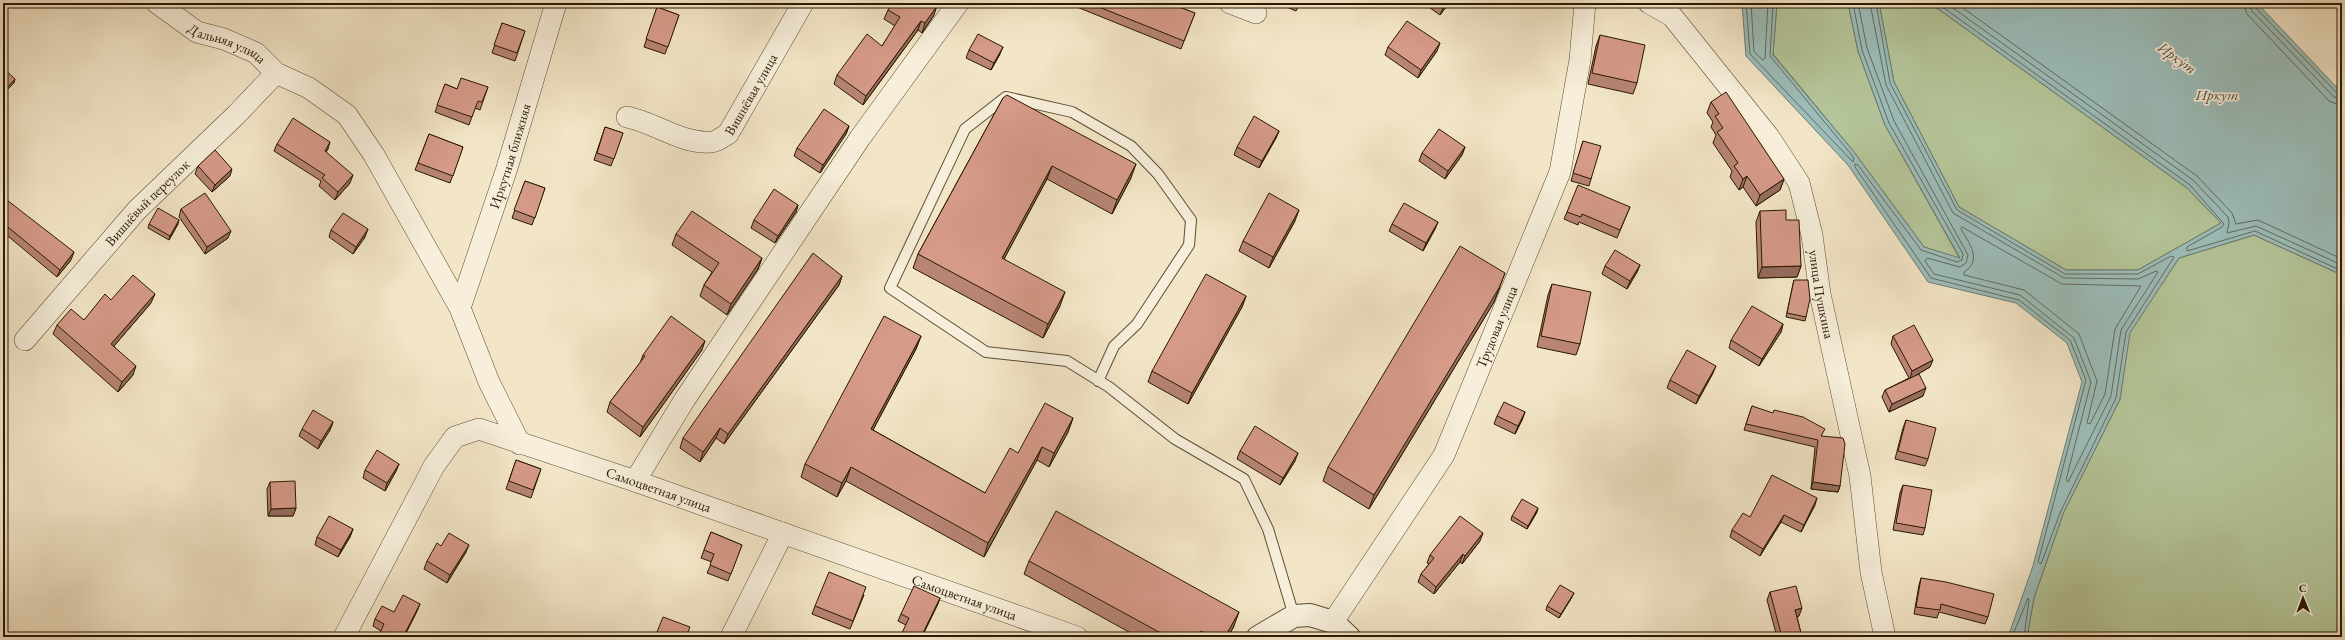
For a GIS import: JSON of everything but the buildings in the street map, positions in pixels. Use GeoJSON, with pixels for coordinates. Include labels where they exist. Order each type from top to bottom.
{"type":"FeatureCollection","features":[{"type":"Feature","properties":{"kind":"street","name":"Дальняя улица"},"geometry":{"type":"LineString","coordinates":[[157,3],[197,32],[224,38],[256,53],[276,73]]}},
{"type":"Feature","properties":{"kind":"street","name":"Иркутная ближняя"},"geometry":{"type":"LineString","coordinates":[[460,308],[507,168],[556,3]]}},
{"type":"Feature","properties":{"kind":"street","name":"Вишнёвая улица"},"geometry":{"type":"LineString","coordinates":[[627,118],[643,120],[686,139],[713,143],[728,134],[804,3]]}},
{"type":"Feature","properties":{"kind":"street"},"geometry":{"type":"LineString","coordinates":[[635,481],[685,399],[847,158],[958,3]]}},
{"type":"Feature","properties":{"kind":"street"},"geometry":{"type":"LineString","coordinates":[[1230,3],[1256,12]]}},
{"type":"Feature","properties":{"kind":"street","name":"Трудовая улица"},"geometry":{"type":"LineString","coordinates":[[1333,622],[1444,455],[1560,172],[1580,60],[1585,3]]}},
{"type":"Feature","properties":{"kind":"street","name":"улица Пушкина"},"geometry":{"type":"LineString","coordinates":[[1649,3],[1672,16],[1769,137],[1799,183],[1812,235],[1820,294],[1860,476],[1871,572],[1885,637]]}},
{"type":"Feature","properties":{"kind":"street"},"geometry":{"type":"LineString","coordinates":[[276,73],[309,88],[347,115],[374,154],[460,308],[489,382],[520,444]]}},
{"type":"Feature","properties":{"kind":"street","name":"Вишнёвый переулок"},"geometry":{"type":"LineString","coordinates":[[25,340],[137,210],[236,115],[276,73]]}},
{"type":"Feature","properties":{"kind":"street","name":"Самоцветная улица"},"geometry":{"type":"LineString","coordinates":[[344,637],[434,466],[455,437],[479,429],[520,444],[635,481],[1078,637]]}},
{"type":"Feature","properties":{"kind":"street"},"geometry":{"type":"LineString","coordinates":[[731,637],[783,533]]}},
{"type":"Feature","properties":{"kind":"street"},"geometry":{"type":"LineString","coordinates":[[1258,637],[1302,616],[1333,622],[1349,637]]}},
{"type":"Feature","properties":{"kind":"lane"},"geometry":{"type":"LineString","coordinates":[[1098,381],[1114,346],[1137,324],[1189,245],[1191,220],[1158,174],[1131,146],[1072,112],[1006,96],[965,129],[890,288],[986,352],[1067,361],[1098,381],[1109,387],[1175,439],[1244,479],[1268,529],[1302,616]]}},
{"type":"Feature","properties":{"kind":"green space"},"geometry":{"type":"Polygon","coordinates":[[[1777,3],[1848,3],[1858,51],[1885,125],[1960,259],[1924,247],[1854,152],[1773,54],[1777,3]]]}},
{"type":"Feature","properties":{"kind":"green space"},"geometry":{"type":"Polygon","coordinates":[[[1879,3],[1930,3],[2187,188],[2221,223],[2138,270],[2066,270],[1959,207],[1894,82],[1879,3]]]}},
{"type":"Feature","properties":{"kind":"green space"},"geometry":{"type":"Polygon","coordinates":[[[2254,235],[2342,275],[2342,637],[2027,637],[2034,598],[2063,514],[2120,399],[2129,333],[2179,258],[2254,235]]]}},
{"type":"Feature","properties":{"kind":"water","name":"Иркут"},"geometry":{"type":"Polygon","coordinates":[[[1742,3],[1777,3],[1773,55],[1854,152],[1924,247],[1960,258],[1885,125],[1858,51],[1848,3],[1879,3],[1894,82],[1959,207],[2066,270],[2138,270],[2221,223],[2187,188],[1930,3],[2257,3],[2342,93],[2342,275],[2254,235],[2179,258],[2130,333],[2120,399],[2063,514],[2034,598],[2027,637],[2008,637],[2033,566],[2082,382],[2067,343],[2016,303],[1928,282],[1848,165],[1746,56],[1742,3]]]}},
{"type":"Feature","properties":{"kind":"water label","name":"Ирку́т"},"geometry":{"type":"Point","coordinates":[2177,58]}}]}
